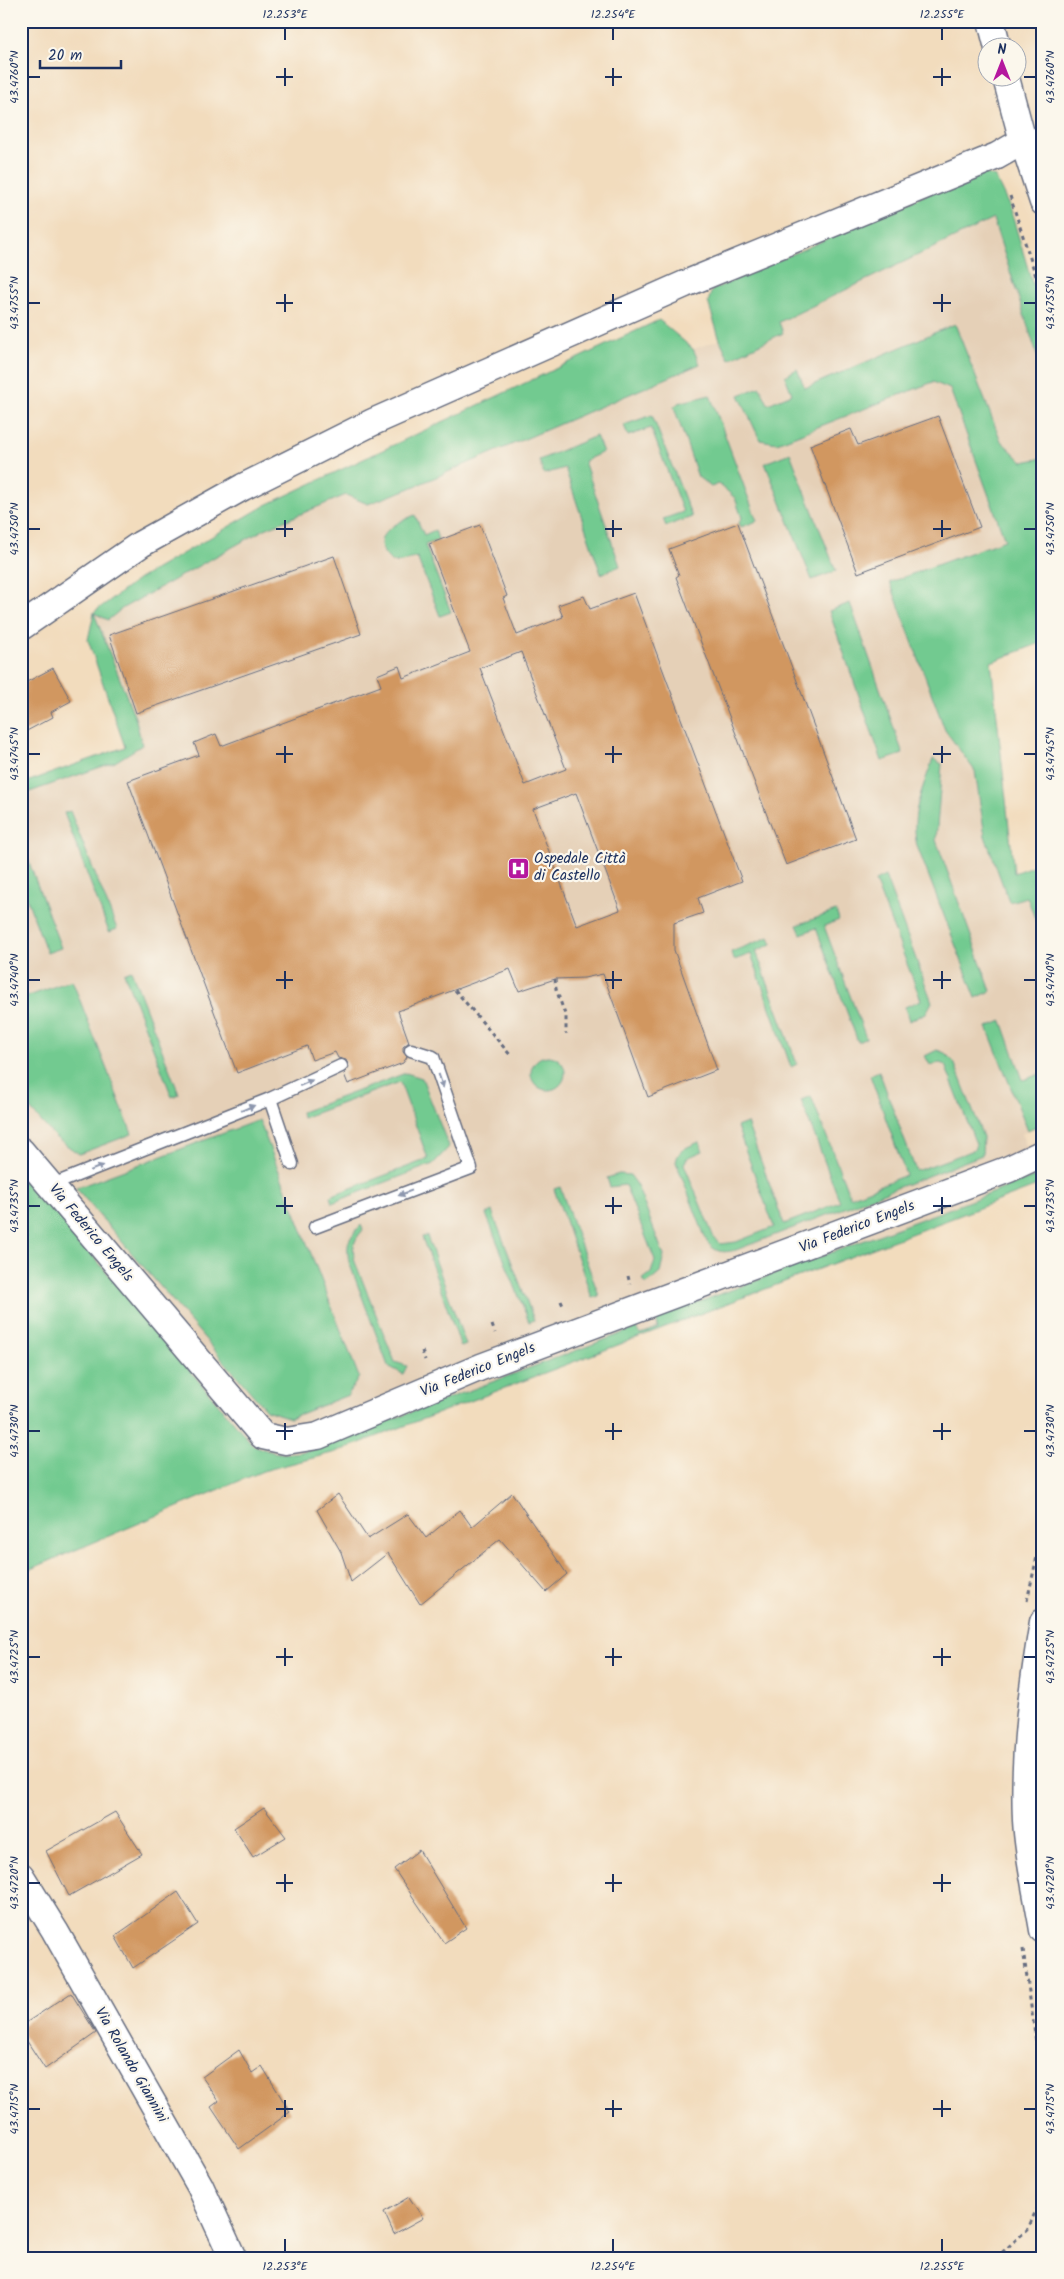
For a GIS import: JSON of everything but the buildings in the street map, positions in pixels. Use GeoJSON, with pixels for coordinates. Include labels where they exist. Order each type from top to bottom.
{"type":"FeatureCollection","features":[{"type":"Feature","properties":{"kind":"street"},"geometry":{"type":"LineString","coordinates":[[991,21],[995,38]]}},
{"type":"Feature","properties":{"kind":"street"},"geometry":{"type":"LineString","coordinates":[[1011,88],[1033,136],[1043,202]]}},
{"type":"Feature","properties":{"kind":"street"},"geometry":{"type":"LineString","coordinates":[[21,627],[141,544],[243,487],[373,422],[685,284],[997,156],[1033,136]]}},
{"type":"Feature","properties":{"kind":"street","name":"Via Federico Engels"},"geometry":{"type":"LineString","coordinates":[[21,1151],[52,1185],[263,1436],[286,1441],[318,1436],[481,1367],[982,1180],[1042,1154]]}},
{"type":"Feature","properties":{"kind":"street"},"geometry":{"type":"LineString","coordinates":[[1043,1622],[1034,1676],[1026,1749],[1026,1822],[1043,1930]]}},
{"type":"Feature","properties":{"kind":"street","name":"Via Rolando Giannini"},"geometry":{"type":"LineString","coordinates":[[21,1876],[55,1931],[200,2186],[233,2258]]}},
{"type":"Feature","properties":{"kind":"lane"},"geometry":{"type":"LineString","coordinates":[[315,1226],[471,1168],[433,1057],[411,1050]]}},
{"type":"Feature","properties":{"kind":"lane"},"geometry":{"type":"LineString","coordinates":[[52,1185],[270,1099],[341,1066]]}},
{"type":"Feature","properties":{"kind":"lane"},"geometry":{"type":"LineString","coordinates":[[270,1099],[292,1164]]}},
{"type":"Feature","properties":{"kind":"path"},"geometry":{"type":"LineString","coordinates":[[997,156],[1043,298]]}},
{"type":"Feature","properties":{"kind":"path"},"geometry":{"type":"LineString","coordinates":[[556,979],[556,990],[566,1017],[566,1034]]}},
{"type":"Feature","properties":{"kind":"path"},"geometry":{"type":"LineString","coordinates":[[455,990],[512,1057]]}},
{"type":"Feature","properties":{"kind":"path"},"geometry":{"type":"LineString","coordinates":[[561,1300],[564,1309]]}},
{"type":"Feature","properties":{"kind":"path"},"geometry":{"type":"LineString","coordinates":[[492,1325],[495,1334]]}},
{"type":"Feature","properties":{"kind":"path"},"geometry":{"type":"LineString","coordinates":[[422,1351],[425,1360]]}},
{"type":"Feature","properties":{"kind":"path"},"geometry":{"type":"LineString","coordinates":[[996,2258],[1028,2229],[1043,2194]]}},
{"type":"Feature","properties":{"kind":"shaded area","name":"Ospedale Città di Castello"},"geometry":{"type":"Polygon","coordinates":[[[995,177],[1010,208],[1043,319],[1043,642],[991,662],[1014,873],[1043,862],[1043,1124],[1022,1134],[1037,1176],[1037,1186],[336,1452],[263,1471],[21,1573],[21,784],[125,747],[88,640],[94,612],[139,579],[266,505],[659,320],[693,349],[719,340],[708,302],[712,290],[995,177]]]}},
{"type":"Feature","properties":{"kind":"green space"},"geometry":{"type":"Polygon","coordinates":[[[979,171],[995,177],[1010,208],[1043,319],[1043,373],[993,219],[779,322],[783,333],[729,359],[720,340],[708,302],[712,290],[979,171]]]}},
{"type":"Feature","properties":{"kind":"green space"},"geometry":{"type":"Polygon","coordinates":[[[659,320],[693,349],[700,364],[408,489],[368,504],[346,495],[265,529],[123,608],[108,620],[94,613],[136,720],[142,745],[115,762],[21,795],[21,784],[125,747],[88,640],[94,612],[139,579],[266,505],[659,320]]]}},
{"type":"Feature","properties":{"kind":"green space"},"geometry":{"type":"Polygon","coordinates":[[[955,324],[1001,441],[1023,462],[1043,458],[1043,642],[991,662],[1014,873],[1043,862],[1043,940],[1027,897],[1009,902],[985,836],[975,771],[945,730],[890,582],[1005,540],[950,389],[933,382],[777,443],[760,440],[739,395],[760,387],[768,404],[792,394],[785,376],[797,369],[805,388],[955,324]]]}},
{"type":"Feature","properties":{"kind":"green space"},"geometry":{"type":"Polygon","coordinates":[[[710,395],[757,521],[741,527],[739,523],[742,518],[735,498],[719,484],[711,487],[698,477],[674,407],[678,403],[710,395]]]}},
{"type":"Feature","properties":{"kind":"green space"},"geometry":{"type":"Polygon","coordinates":[[[652,415],[692,517],[666,526],[663,519],[683,512],[651,428],[628,436],[624,425],[652,415]]]}},
{"type":"Feature","properties":{"kind":"green space"},"geometry":{"type":"Polygon","coordinates":[[[596,436],[603,452],[584,461],[620,566],[601,574],[565,468],[544,474],[539,460],[596,436]]]}},
{"type":"Feature","properties":{"kind":"green space"},"geometry":{"type":"Polygon","coordinates":[[[790,453],[836,571],[812,580],[765,463],[790,453]]]}},
{"type":"Feature","properties":{"kind":"green space"},"geometry":{"type":"Polygon","coordinates":[[[415,515],[424,535],[435,530],[438,540],[425,545],[451,612],[440,616],[417,557],[402,562],[392,562],[384,553],[381,545],[382,539],[391,527],[415,515]]]}},
{"type":"Feature","properties":{"kind":"green space"},"geometry":{"type":"Polygon","coordinates":[[[850,603],[903,754],[882,761],[829,611],[850,603]]]}},
{"type":"Feature","properties":{"kind":"green space"},"geometry":{"type":"Polygon","coordinates":[[[933,759],[942,764],[936,840],[991,991],[976,998],[917,846],[915,834],[916,812],[933,759]]]}},
{"type":"Feature","properties":{"kind":"green space"},"geometry":{"type":"Polygon","coordinates":[[[70,811],[117,929],[109,932],[64,813],[70,811]]]}},
{"type":"Feature","properties":{"kind":"green space"},"geometry":{"type":"Polygon","coordinates":[[[21,841],[61,948],[47,953],[21,883],[21,841]]]}},
{"type":"Feature","properties":{"kind":"green space"},"geometry":{"type":"Polygon","coordinates":[[[885,876],[932,1002],[926,1013],[909,1021],[905,1007],[921,1000],[875,881],[885,876]]]}},
{"type":"Feature","properties":{"kind":"green space"},"geometry":{"type":"Polygon","coordinates":[[[836,911],[839,920],[824,926],[866,1038],[858,1042],[816,928],[801,934],[797,925],[836,911]]]}},
{"type":"Feature","properties":{"kind":"green space"},"geometry":{"type":"Polygon","coordinates":[[[769,937],[772,944],[756,951],[797,1064],[791,1067],[751,954],[734,960],[731,952],[769,937]]]}},
{"type":"Feature","properties":{"kind":"green space"},"geometry":{"type":"Polygon","coordinates":[[[131,970],[179,1094],[172,1097],[124,973],[131,970]]]}},
{"type":"Feature","properties":{"kind":"green space"},"geometry":{"type":"Polygon","coordinates":[[[72,980],[132,1134],[79,1154],[55,1137],[21,1099],[21,999],[72,980]]]}},
{"type":"Feature","properties":{"kind":"green space"},"geometry":{"type":"Polygon","coordinates":[[[1002,1021],[1023,1080],[1043,1073],[1043,1124],[1028,1131],[987,1027],[1002,1021]]]}},
{"type":"Feature","properties":{"kind":"green space"},"geometry":{"type":"Polygon","coordinates":[[[937,1050],[945,1053],[954,1062],[983,1137],[982,1155],[736,1250],[720,1251],[707,1242],[676,1162],[681,1151],[699,1142],[703,1151],[687,1158],[684,1164],[714,1238],[721,1244],[736,1242],[774,1227],[737,1127],[747,1123],[784,1224],[840,1202],[801,1100],[811,1096],[850,1197],[906,1175],[870,1075],[879,1071],[916,1171],[974,1150],[976,1144],[945,1065],[940,1063],[930,1065],[925,1056],[937,1050]]]}},
{"type":"Feature","properties":{"kind":"green space"},"geometry":{"type":"Polygon","coordinates":[[[548,1056],[560,1061],[565,1073],[560,1085],[548,1090],[536,1085],[531,1073],[536,1061],[548,1056]]]}},
{"type":"Feature","properties":{"kind":"green space"},"geometry":{"type":"Polygon","coordinates":[[[406,1073],[422,1078],[449,1147],[433,1164],[332,1203],[330,1196],[428,1159],[400,1082],[302,1118],[301,1112],[406,1073]]]}},
{"type":"Feature","properties":{"kind":"green space"},"geometry":{"type":"Polygon","coordinates":[[[259,1120],[359,1377],[348,1395],[290,1418],[266,1410],[76,1188],[259,1120]]]}},
{"type":"Feature","properties":{"kind":"green space"},"geometry":{"type":"Polygon","coordinates":[[[21,1171],[253,1445],[268,1451],[288,1453],[311,1450],[636,1328],[641,1334],[658,1328],[656,1318],[1037,1176],[1037,1186],[336,1452],[263,1471],[21,1573],[21,1171]]]}},
{"type":"Feature","properties":{"kind":"green space"},"geometry":{"type":"Polygon","coordinates":[[[619,1174],[630,1175],[636,1183],[664,1256],[660,1273],[647,1284],[642,1280],[651,1273],[655,1260],[625,1185],[610,1187],[607,1178],[619,1174]]]}},
{"type":"Feature","properties":{"kind":"green space"},"geometry":{"type":"Polygon","coordinates":[[[560,1187],[599,1296],[592,1298],[554,1189],[560,1187]]]}},
{"type":"Feature","properties":{"kind":"green space"},"geometry":{"type":"Polygon","coordinates":[[[492,1211],[534,1320],[529,1322],[486,1214],[492,1211]]]}},
{"type":"Feature","properties":{"kind":"green space"},"geometry":{"type":"Polygon","coordinates":[[[361,1225],[363,1230],[354,1244],[355,1262],[395,1362],[407,1366],[403,1374],[388,1366],[349,1262],[349,1242],[361,1225]]]}},
{"type":"Feature","properties":{"kind":"green space"},"geometry":{"type":"Polygon","coordinates":[[[427,1236],[466,1345],[461,1347],[422,1237],[427,1236]]]}},
{"type":"Feature","properties":{"kind":"place","name":"Ospedale Città di Castello"},"geometry":{"type":"Point","coordinates":[518,868]}}]}
